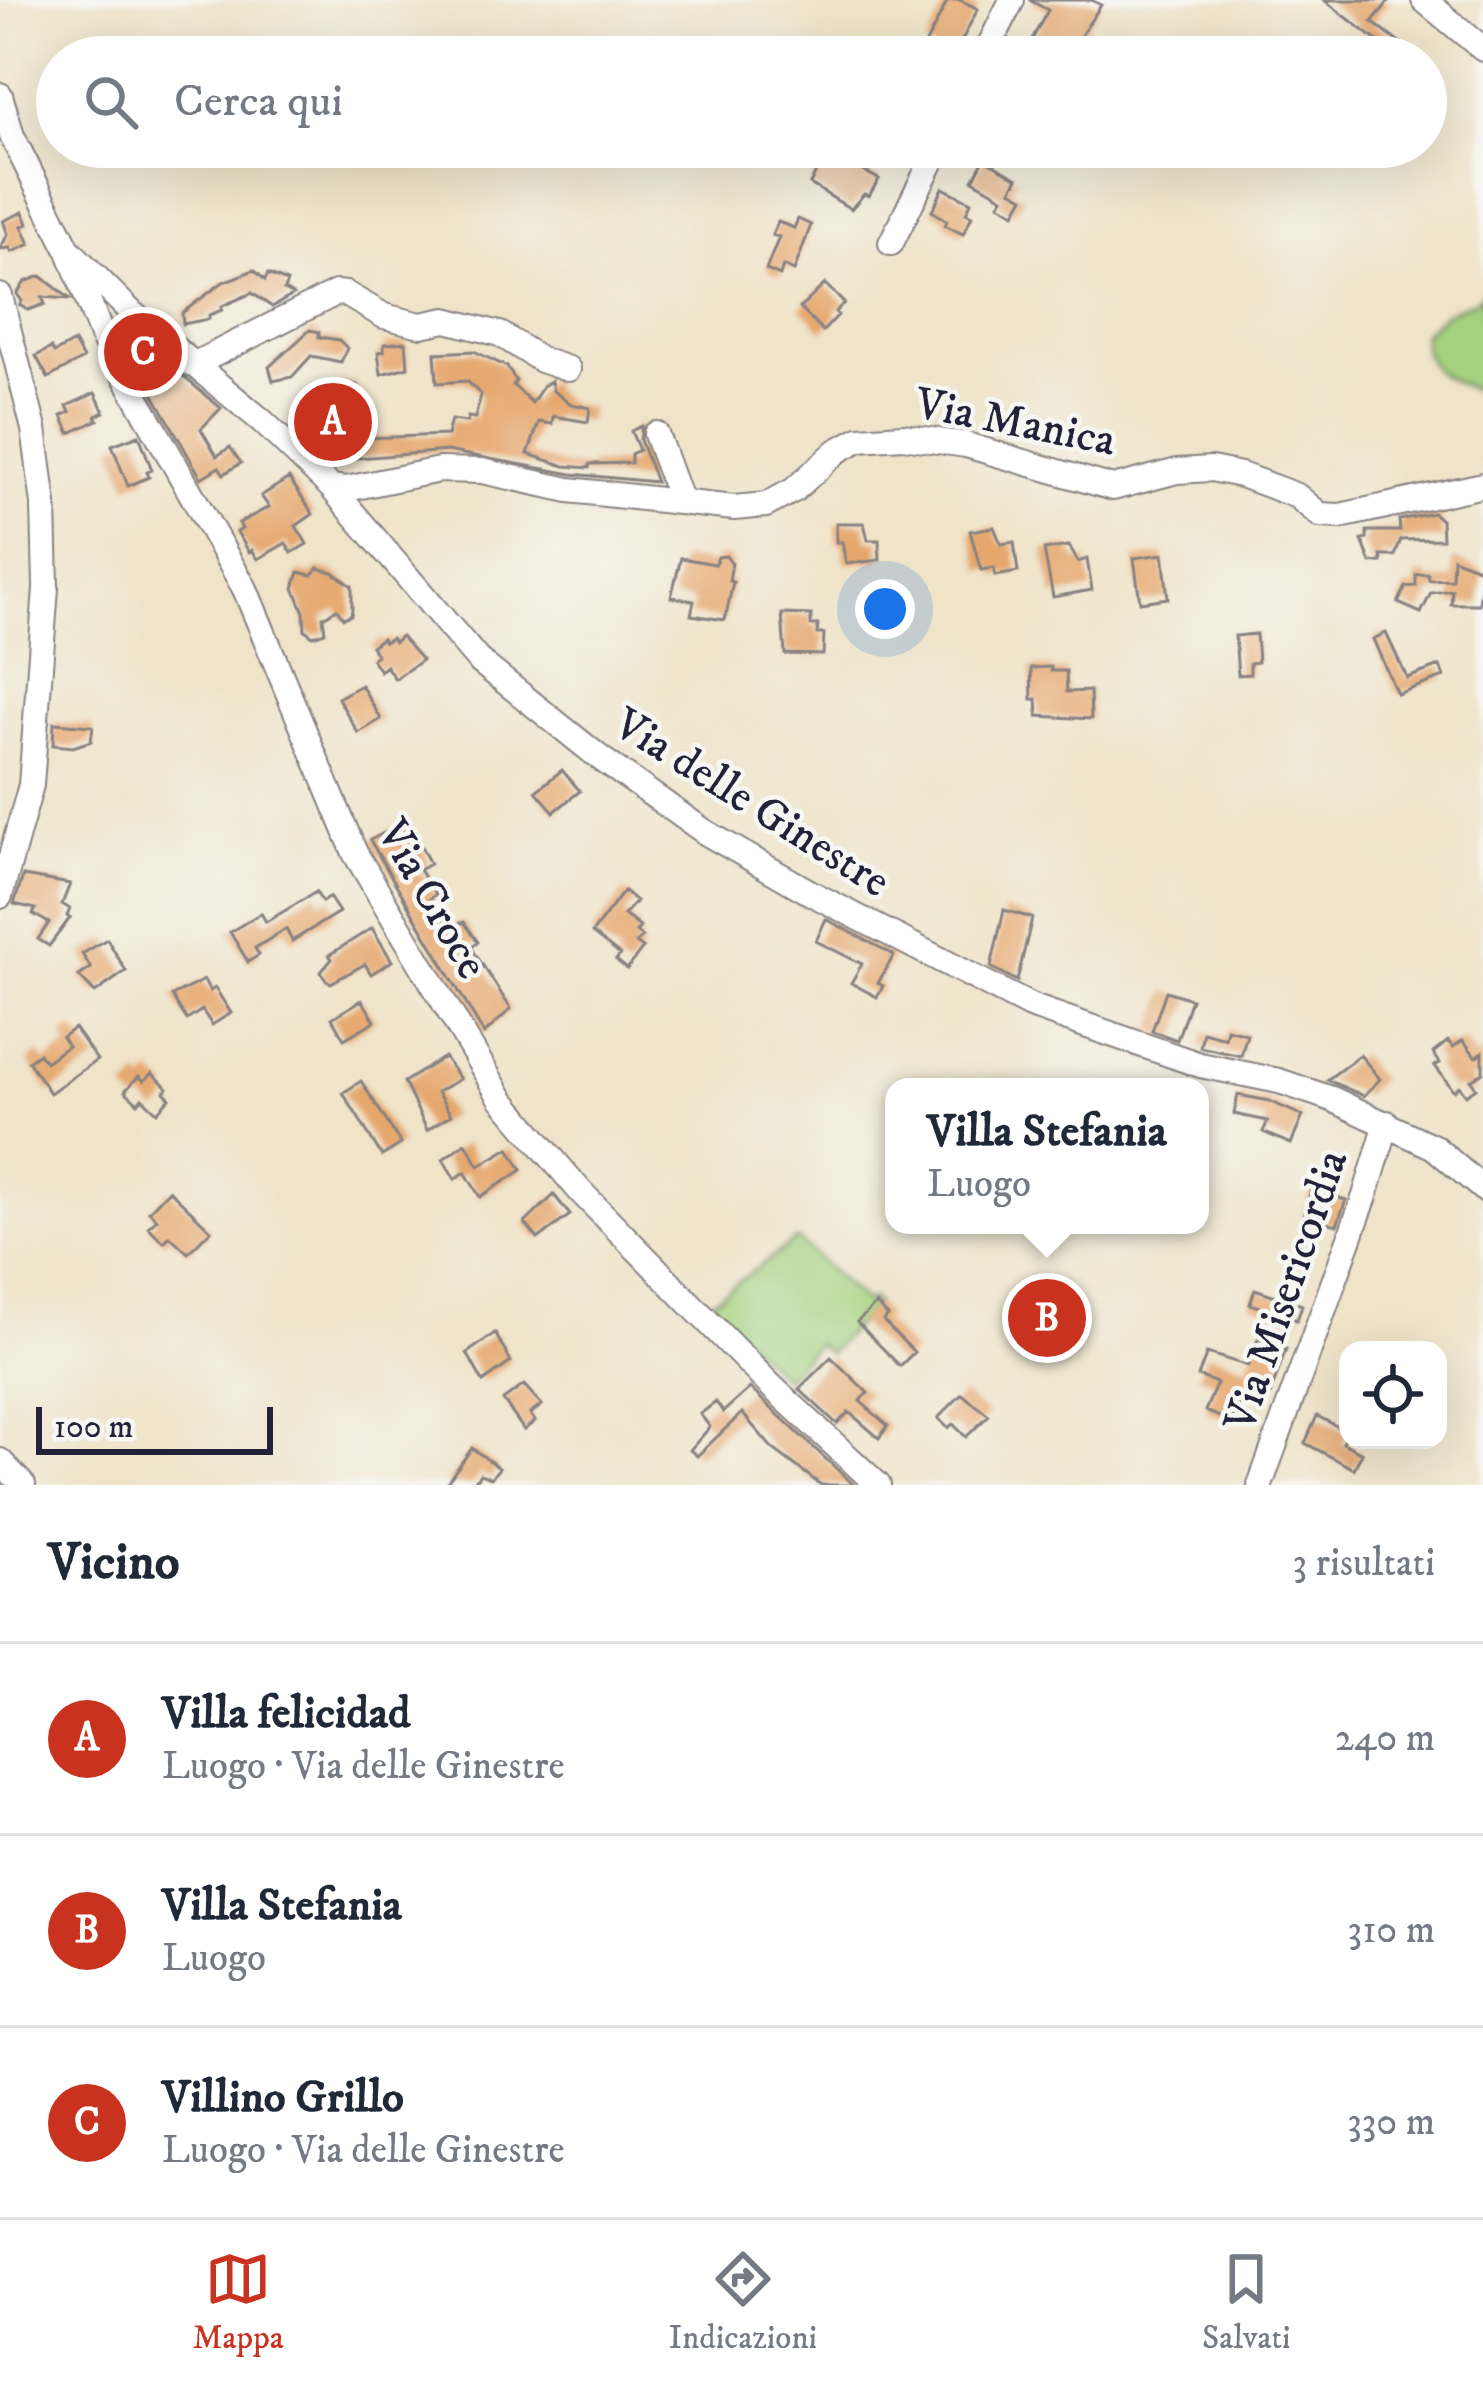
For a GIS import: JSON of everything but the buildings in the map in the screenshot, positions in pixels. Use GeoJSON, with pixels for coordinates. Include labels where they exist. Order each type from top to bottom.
{"type":"FeatureCollection","features":[{"type":"Feature","properties":{"kind":"street"},"geometry":{"type":"LineString","coordinates":[[994,36],[1012,0]]}},
{"type":"Feature","properties":{"kind":"street"},"geometry":{"type":"LineString","coordinates":[[1424,0],[1483,49]]}},
{"type":"Feature","properties":{"kind":"street"},"geometry":{"type":"LineString","coordinates":[[0,95],[6,138],[68,249]]}},
{"type":"Feature","properties":{"kind":"street"},"geometry":{"type":"LineString","coordinates":[[891,244],[929,168]]}},
{"type":"Feature","properties":{"kind":"street","name":"Via delle Ginestre"},"geometry":{"type":"LineString","coordinates":[[68,249],[132,313],[262,421],[331,487],[478,659],[600,758],[705,832],[1030,1006],[1200,1065],[1279,1081],[1333,1099],[1434,1147],[1483,1189]]}},
{"type":"Feature","properties":{"kind":"street","name":"Via Croce"},"geometry":{"type":"LineString","coordinates":[[68,249],[102,336],[244,590],[355,853],[501,1098],[595,1206],[769,1384],[878,1485]]}},
{"type":"Feature","properties":{"kind":"street"},"geometry":{"type":"LineString","coordinates":[[194,365],[336,293],[384,316],[421,325],[446,320],[500,334],[541,360],[568,369]]}},
{"type":"Feature","properties":{"kind":"street"},"geometry":{"type":"LineString","coordinates":[[0,296],[34,429],[44,504],[46,588],[31,785],[0,896]]}},
{"type":"Feature","properties":{"kind":"street"},"geometry":{"type":"LineString","coordinates":[[102,336],[112,321],[132,313]]}},
{"type":"Feature","properties":{"kind":"street"},"geometry":{"type":"LineString","coordinates":[[656,434],[682,502]]}},
{"type":"Feature","properties":{"kind":"street","name":"Via Manica"},"geometry":{"type":"LineString","coordinates":[[331,487],[346,489],[439,470],[482,471],[569,490],[734,508],[766,505],[794,490],[837,451],[859,439],[903,436],[966,445],[1113,488],[1195,468],[1226,472],[1297,496],[1320,515],[1340,516],[1483,485]]}},
{"type":"Feature","properties":{"kind":"street"},"geometry":{"type":"LineString","coordinates":[[374,540],[369,517],[398,477]]}},
{"type":"Feature","properties":{"kind":"street","name":"Via Misericordia"},"geometry":{"type":"LineString","coordinates":[[1260,1485],[1387,1123]]}},
{"type":"Feature","properties":{"kind":"street"},"geometry":{"type":"LineString","coordinates":[[0,1461],[23,1485]]}},
{"type":"Feature","properties":{"kind":"green space"},"geometry":{"type":"Polygon","coordinates":[[[1483,293],[1483,393],[1432,366],[1424,332],[1446,313],[1483,293]]]}},
{"type":"Feature","properties":{"kind":"green space"},"geometry":{"type":"Polygon","coordinates":[[[797,1239],[865,1303],[871,1299],[876,1304],[829,1353],[817,1344],[784,1378],[709,1303],[797,1239]]]}},
{"type":"Feature","properties":{"kind":"place","name":"Villino Grillo"},"geometry":{"type":"Point","coordinates":[143,352]}},
{"type":"Feature","properties":{"kind":"place","name":"Villa felicidad"},"geometry":{"type":"Point","coordinates":[333,422]}},
{"type":"Feature","properties":{"kind":"place","name":"Villa Stefania"},"geometry":{"type":"Point","coordinates":[1047,1318]}}]}
